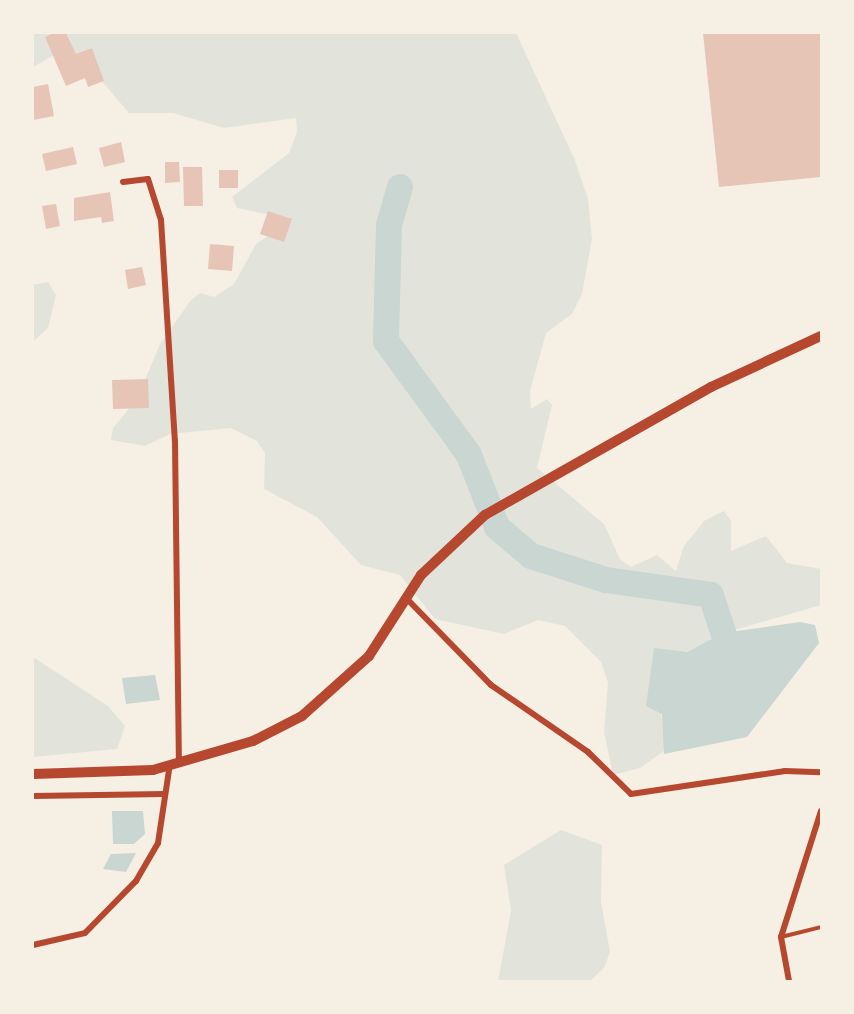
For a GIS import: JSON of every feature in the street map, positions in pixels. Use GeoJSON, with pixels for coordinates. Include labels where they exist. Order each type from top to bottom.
{"type":"FeatureCollection","features":[{"type":"Feature","properties":{"kind":"street"},"geometry":{"type":"LineString","coordinates":[[33,945],[85,933],[111,912],[158,843],[165,794],[174,763],[175,441],[161,220],[148,179],[123,182]]}},
{"type":"Feature","properties":{"kind":"street"},"geometry":{"type":"LineString","coordinates":[[33,774],[106,776],[174,763],[253,741],[302,716],[369,656],[408,600],[421,575],[484,515],[532,485],[711,387],[821,336]]}},
{"type":"Feature","properties":{"kind":"street"},"geometry":{"type":"LineString","coordinates":[[408,600],[491,685],[588,752],[631,795],[784,771],[821,772]]}},
{"type":"Feature","properties":{"kind":"street"},"geometry":{"type":"LineString","coordinates":[[33,796],[165,794]]}},
{"type":"Feature","properties":{"kind":"street"},"geometry":{"type":"LineString","coordinates":[[789,981],[782,937],[821,811]]}},
{"type":"Feature","properties":{"kind":"lane"},"geometry":{"type":"LineString","coordinates":[[782,937],[821,927]]}},
{"type":"Feature","properties":{"kind":"shaded area"},"geometry":{"type":"Polygon","coordinates":[[[33,33],[516,33],[574,158],[588,199],[592,239],[582,294],[572,314],[546,333],[530,391],[531,409],[547,399],[552,405],[537,468],[604,524],[620,559],[631,567],[657,555],[676,571],[684,546],[704,521],[724,511],[731,521],[731,551],[766,536],[787,563],[821,569],[821,605],[731,631],[675,657],[661,714],[668,748],[640,768],[613,775],[604,732],[608,683],[601,662],[565,626],[538,620],[504,634],[435,619],[400,575],[361,565],[317,517],[264,489],[265,453],[257,441],[231,428],[170,434],[145,446],[111,440],[113,428],[137,399],[160,344],[191,300],[200,293],[214,297],[234,284],[256,244],[278,229],[275,216],[237,208],[232,197],[289,153],[297,132],[296,118],[224,128],[173,113],[129,113],[98,77],[56,54],[33,67],[33,33]]]}},
{"type":"Feature","properties":{"kind":"shaded area"},"geometry":{"type":"Polygon","coordinates":[[[48,282],[56,295],[48,328],[33,342],[33,285],[48,282]]]}},
{"type":"Feature","properties":{"kind":"shaded area"},"geometry":{"type":"Polygon","coordinates":[[[800,622],[815,625],[819,643],[747,737],[664,754],[662,714],[646,706],[654,648],[687,652],[723,633],[800,622]]]}},
{"type":"Feature","properties":{"kind":"shaded area"},"geometry":{"type":"Polygon","coordinates":[[[33,657],[108,706],[125,726],[117,749],[33,757],[33,657]]]}},
{"type":"Feature","properties":{"kind":"shaded area"},"geometry":{"type":"Polygon","coordinates":[[[155,675],[160,700],[126,704],[122,678],[155,675]]]}},
{"type":"Feature","properties":{"kind":"shaded area"},"geometry":{"type":"Polygon","coordinates":[[[112,811],[143,811],[145,834],[134,844],[113,844],[112,811]]]}},
{"type":"Feature","properties":{"kind":"shaded area"},"geometry":{"type":"Polygon","coordinates":[[[561,830],[602,845],[601,901],[610,952],[604,968],[590,981],[498,981],[511,911],[504,865],[561,830]]]}},
{"type":"Feature","properties":{"kind":"shaded area"},"geometry":{"type":"Polygon","coordinates":[[[136,853],[126,872],[103,869],[111,854],[136,853]]]}},
{"type":"Feature","properties":{"kind":"building"},"geometry":{"type":"Polygon","coordinates":[[[54,33],[66,33],[76,54],[92,48],[104,81],[88,87],[85,78],[66,86],[45,37],[54,33]]]}},
{"type":"Feature","properties":{"kind":"building"},"geometry":{"type":"Polygon","coordinates":[[[703,33],[821,33],[821,177],[719,187],[703,33]]]}},
{"type":"Feature","properties":{"kind":"building"},"geometry":{"type":"Polygon","coordinates":[[[48,84],[54,116],[33,120],[33,87],[48,84]]]}},
{"type":"Feature","properties":{"kind":"building"},"geometry":{"type":"Polygon","coordinates":[[[121,142],[125,162],[104,167],[99,148],[121,142]]]}},
{"type":"Feature","properties":{"kind":"building"},"geometry":{"type":"Polygon","coordinates":[[[73,147],[77,164],[46,171],[42,154],[73,147]]]}},
{"type":"Feature","properties":{"kind":"building"},"geometry":{"type":"Polygon","coordinates":[[[165,162],[179,162],[180,182],[165,183],[165,162]]]}},
{"type":"Feature","properties":{"kind":"building"},"geometry":{"type":"Polygon","coordinates":[[[183,167],[202,167],[203,206],[184,206],[183,167]]]}},
{"type":"Feature","properties":{"kind":"building"},"geometry":{"type":"Polygon","coordinates":[[[219,170],[238,170],[238,188],[219,188],[219,170]]]}},
{"type":"Feature","properties":{"kind":"building"},"geometry":{"type":"Polygon","coordinates":[[[110,192],[114,221],[102,223],[101,217],[74,221],[74,198],[110,192]]]}},
{"type":"Feature","properties":{"kind":"building"},"geometry":{"type":"Polygon","coordinates":[[[56,204],[60,226],[46,229],[42,206],[56,204]]]}},
{"type":"Feature","properties":{"kind":"building"},"geometry":{"type":"Polygon","coordinates":[[[268,211],[292,219],[284,242],[260,234],[268,211]]]}},
{"type":"Feature","properties":{"kind":"building"},"geometry":{"type":"Polygon","coordinates":[[[210,244],[234,246],[232,271],[208,269],[210,244]]]}},
{"type":"Feature","properties":{"kind":"building"},"geometry":{"type":"Polygon","coordinates":[[[142,267],[146,285],[128,289],[125,270],[142,267]]]}},
{"type":"Feature","properties":{"kind":"building"},"geometry":{"type":"Polygon","coordinates":[[[148,379],[149,408],[113,409],[112,380],[148,379]]]}},
{"type":"Feature","properties":{"kind":"waterway"},"geometry":{"type":"LineString","coordinates":[[400,187],[389,225],[386,341],[469,455],[497,527],[531,556],[606,580],[711,595],[723,633]]}}]}
